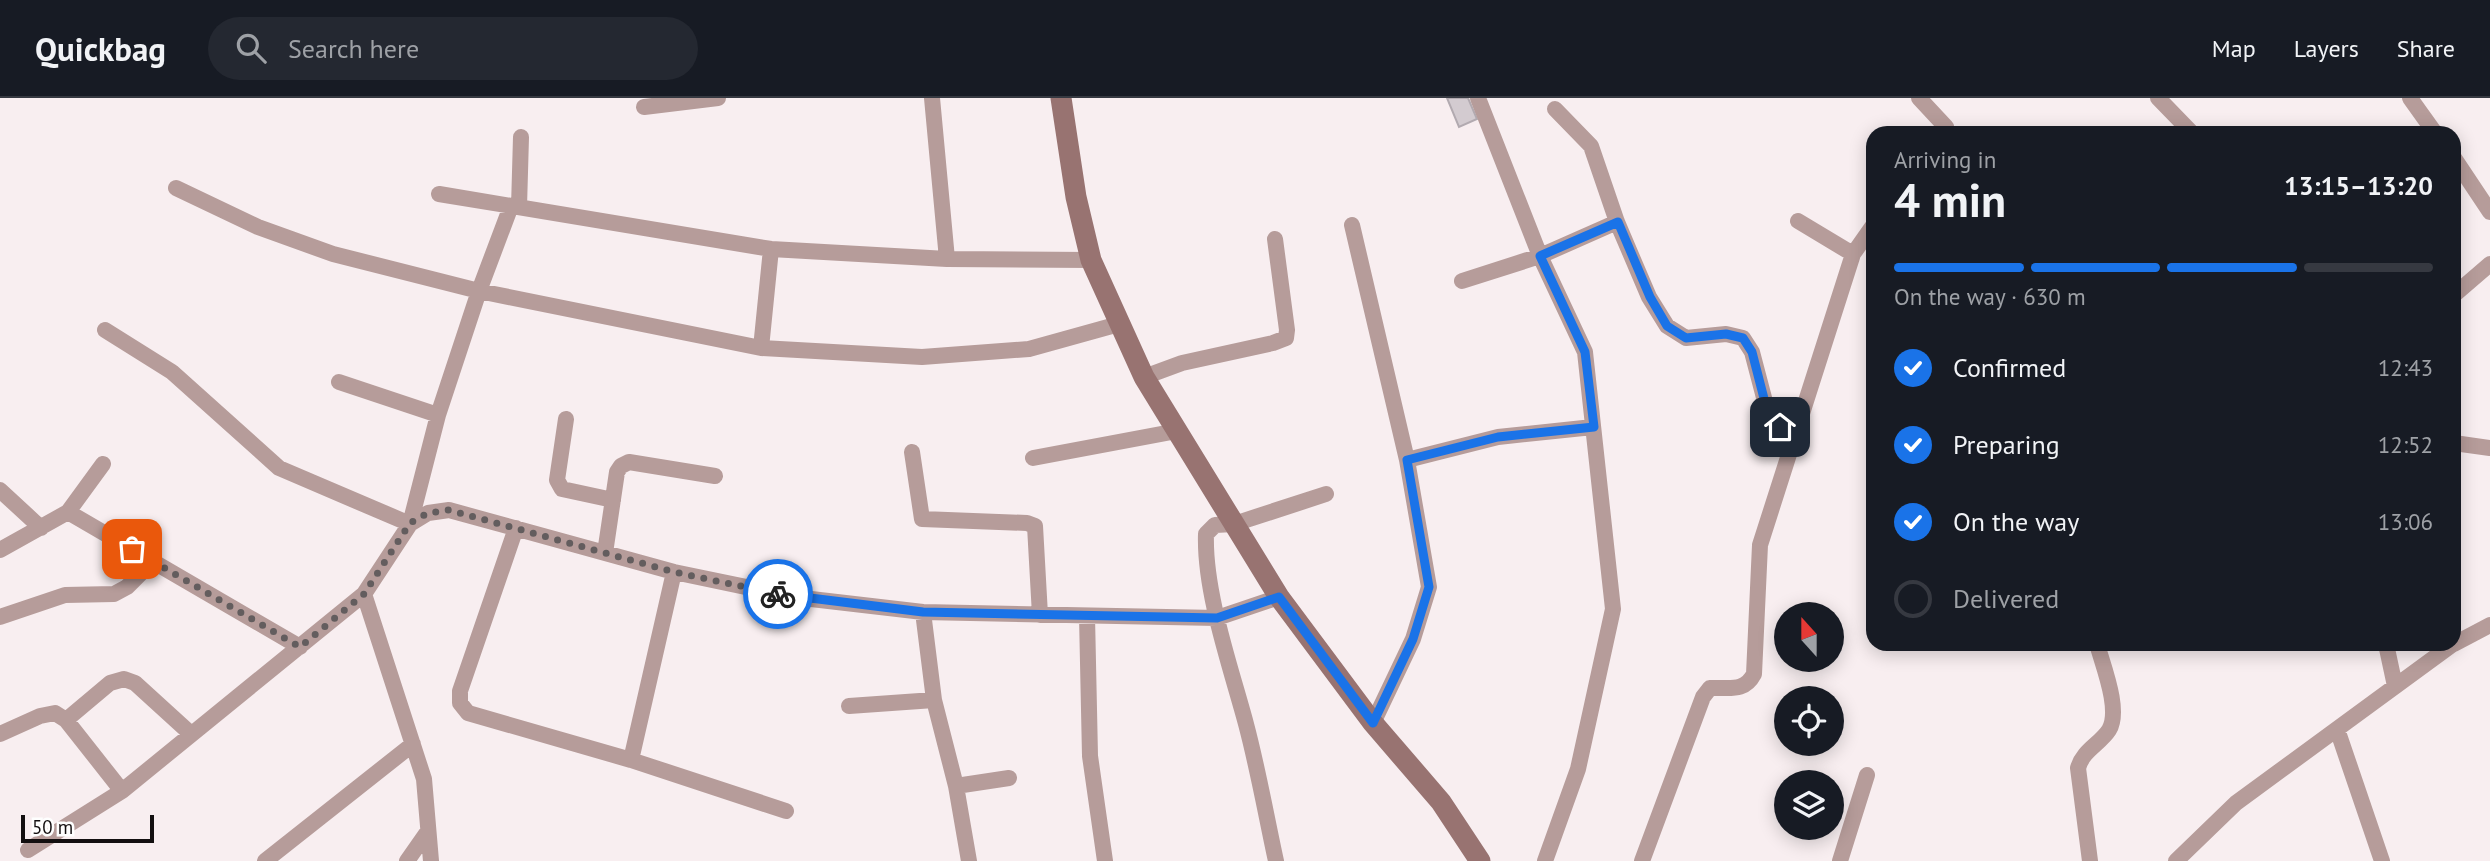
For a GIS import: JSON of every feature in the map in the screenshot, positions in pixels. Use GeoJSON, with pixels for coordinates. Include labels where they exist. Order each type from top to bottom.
{"type":"FeatureCollection","features":[{"type":"Feature","properties":{"kind":"main road"},"geometry":{"type":"LineString","coordinates":[[1061,98],[1076,198],[1091,260],[1144,377],[1279,597],[1373,723],[1441,803],[1480,861]]}},
{"type":"Feature","properties":{"kind":"street"},"geometry":{"type":"LineString","coordinates":[[644,107],[718,98]]}},
{"type":"Feature","properties":{"kind":"street"},"geometry":{"type":"LineString","coordinates":[[932,98],[947,259]]}},
{"type":"Feature","properties":{"kind":"street"},"geometry":{"type":"LineString","coordinates":[[1478,98],[1540,256],[1585,352],[1614,609],[1578,769],[1545,861]]}},
{"type":"Feature","properties":{"kind":"street"},"geometry":{"type":"LineString","coordinates":[[1919,98],[1945,126]]}},
{"type":"Feature","properties":{"kind":"street"},"geometry":{"type":"LineString","coordinates":[[2158,98],[2185,126]]}},
{"type":"Feature","properties":{"kind":"street"},"geometry":{"type":"LineString","coordinates":[[2410,98],[2430,126]]}},
{"type":"Feature","properties":{"kind":"street"},"geometry":{"type":"LineString","coordinates":[[1555,109],[1591,146],[1618,222],[1650,297],[1667,326],[1686,338],[1726,334],[1743,338],[1752,352],[1768,414],[1793,441]]}},
{"type":"Feature","properties":{"kind":"street"},"geometry":{"type":"LineString","coordinates":[[28,850],[122,790],[364,594],[410,523],[438,415],[478,291],[515,206],[522,137]]}},
{"type":"Feature","properties":{"kind":"street"},"geometry":{"type":"LineString","coordinates":[[2461,168],[2490,212]]}},
{"type":"Feature","properties":{"kind":"street"},"geometry":{"type":"LineString","coordinates":[[176,188],[258,227],[333,254],[478,291],[761,348],[922,357],[1029,349],[1119,324]]}},
{"type":"Feature","properties":{"kind":"street"},"geometry":{"type":"LineString","coordinates":[[439,194],[771,249],[947,259],[1091,260]]}},
{"type":"Feature","properties":{"kind":"street"},"geometry":{"type":"LineString","coordinates":[[1462,281],[1540,256],[1618,222]]}},
{"type":"Feature","properties":{"kind":"street"},"geometry":{"type":"LineString","coordinates":[[1798,222],[1853,254]]}},
{"type":"Feature","properties":{"kind":"street"},"geometry":{"type":"LineString","coordinates":[[1352,225],[1407,460],[1429,587],[1413,639],[1373,723]]}},
{"type":"Feature","properties":{"kind":"street"},"geometry":{"type":"LineString","coordinates":[[1642,861],[1703,697],[1710,688],[1742,688],[1749,684],[1754,674],[1760,545],[1853,254],[1866,236]]}},
{"type":"Feature","properties":{"kind":"street"},"geometry":{"type":"LineString","coordinates":[[1144,377],[1182,363],[1286,338],[1275,239]]}},
{"type":"Feature","properties":{"kind":"street"},"geometry":{"type":"LineString","coordinates":[[761,348],[771,249]]}},
{"type":"Feature","properties":{"kind":"street"},"geometry":{"type":"LineString","coordinates":[[2461,289],[2490,264]]}},
{"type":"Feature","properties":{"kind":"street"},"geometry":{"type":"LineString","coordinates":[[105,330],[172,372],[279,468],[410,523]]}},
{"type":"Feature","properties":{"kind":"street"},"geometry":{"type":"LineString","coordinates":[[339,382],[438,415]]}},
{"type":"Feature","properties":{"kind":"street"},"geometry":{"type":"LineString","coordinates":[[566,419],[557,480],[562,489],[613,500]]}},
{"type":"Feature","properties":{"kind":"street"},"geometry":{"type":"LineString","coordinates":[[1407,460],[1498,437],[1594,427]]}},
{"type":"Feature","properties":{"kind":"street"},"geometry":{"type":"LineString","coordinates":[[1033,458],[1177,431]]}},
{"type":"Feature","properties":{"kind":"street"},"geometry":{"type":"LineString","coordinates":[[2461,444],[2490,448]]}},
{"type":"Feature","properties":{"kind":"street"},"geometry":{"type":"LineString","coordinates":[[912,452],[922,519],[1027,523],[1035,526],[1040,615]]}},
{"type":"Feature","properties":{"kind":"street"},"geometry":{"type":"LineString","coordinates":[[605,553],[617,472],[621,466],[629,462],[715,476]]}},
{"type":"Feature","properties":{"kind":"street"},"geometry":{"type":"LineString","coordinates":[[0,550],[68,512],[103,464]]}},
{"type":"Feature","properties":{"kind":"street"},"geometry":{"type":"LineString","coordinates":[[0,490],[41,528]]}},
{"type":"Feature","properties":{"kind":"street"},"geometry":{"type":"LineString","coordinates":[[1276,861],[1253,751],[1217,618],[1206,534],[1215,526],[1234,524],[1326,494]]}},
{"type":"Feature","properties":{"kind":"street"},"geometry":{"type":"LineString","coordinates":[[410,523],[428,513],[449,510],[674,572],[794,597],[923,612],[1217,618],[1279,597]]}},
{"type":"Feature","properties":{"kind":"street"},"geometry":{"type":"LineString","coordinates":[[68,512],[300,647]]}},
{"type":"Feature","properties":{"kind":"street"},"geometry":{"type":"LineString","coordinates":[[516,528],[460,691],[460,703],[468,713],[631,760],[786,811]]}},
{"type":"Feature","properties":{"kind":"street"},"geometry":{"type":"LineString","coordinates":[[0,617],[65,596],[114,594],[127,587],[153,561]]}},
{"type":"Feature","properties":{"kind":"street"},"geometry":{"type":"LineString","coordinates":[[631,760],[674,572]]}},
{"type":"Feature","properties":{"kind":"street"},"geometry":{"type":"LineString","coordinates":[[364,594],[424,779],[431,861]]}},
{"type":"Feature","properties":{"kind":"street"},"geometry":{"type":"LineString","coordinates":[[923,612],[934,700],[956,786],[969,861]]}},
{"type":"Feature","properties":{"kind":"street"},"geometry":{"type":"LineString","coordinates":[[1087,616],[1090,756],[1105,861]]}},
{"type":"Feature","properties":{"kind":"street"},"geometry":{"type":"LineString","coordinates":[[2461,640],[2490,625]]}},
{"type":"Feature","properties":{"kind":"street"},"geometry":{"type":"LineString","coordinates":[[2090,861],[2078,768],[2081,758],[2109,730],[2115,713],[2099,651]]}},
{"type":"Feature","properties":{"kind":"street"},"geometry":{"type":"LineString","coordinates":[[2387,651],[2395,687]]}},
{"type":"Feature","properties":{"kind":"street"},"geometry":{"type":"LineString","coordinates":[[2176,861],[2236,803],[2444,651]]}},
{"type":"Feature","properties":{"kind":"street"},"geometry":{"type":"LineString","coordinates":[[66,720],[110,683],[124,679],[135,683],[191,734]]}},
{"type":"Feature","properties":{"kind":"street"},"geometry":{"type":"LineString","coordinates":[[849,706],[934,700]]}},
{"type":"Feature","properties":{"kind":"street"},"geometry":{"type":"LineString","coordinates":[[0,734],[55,713],[66,720],[122,790]]}},
{"type":"Feature","properties":{"kind":"street"},"geometry":{"type":"LineString","coordinates":[[2337,729],[2382,861]]}},
{"type":"Feature","properties":{"kind":"street"},"geometry":{"type":"LineString","coordinates":[[265,861],[412,744]]}},
{"type":"Feature","properties":{"kind":"street"},"geometry":{"type":"LineString","coordinates":[[1840,861],[1867,775]]}},
{"type":"Feature","properties":{"kind":"street"},"geometry":{"type":"LineString","coordinates":[[956,786],[1009,778]]}},
{"type":"Feature","properties":{"kind":"street"},"geometry":{"type":"LineString","coordinates":[[407,861],[428,831]]}},
{"type":"Feature","properties":{"kind":"building"},"geometry":{"type":"Polygon","coordinates":[[[1447,98],[1468,98],[1477,119],[1459,127],[1447,98]]]}},
{"type":"Feature","properties":{"kind":"way so far"},"geometry":{"type":"LineString","coordinates":[[132,549],[300,647],[364,594],[410,523],[428,513],[449,510],[674,572],[778,594]]}},
{"type":"Feature","properties":{"kind":"route"},"geometry":{"type":"LineString","coordinates":[[778,594],[923,612],[1217,618],[1279,597],[1373,723],[1413,639],[1429,587],[1407,460],[1498,437],[1594,427],[1585,352],[1540,256],[1618,222],[1650,297],[1667,326],[1686,338],[1726,334],[1743,338],[1752,352],[1768,414],[1780,427]]}}]}
